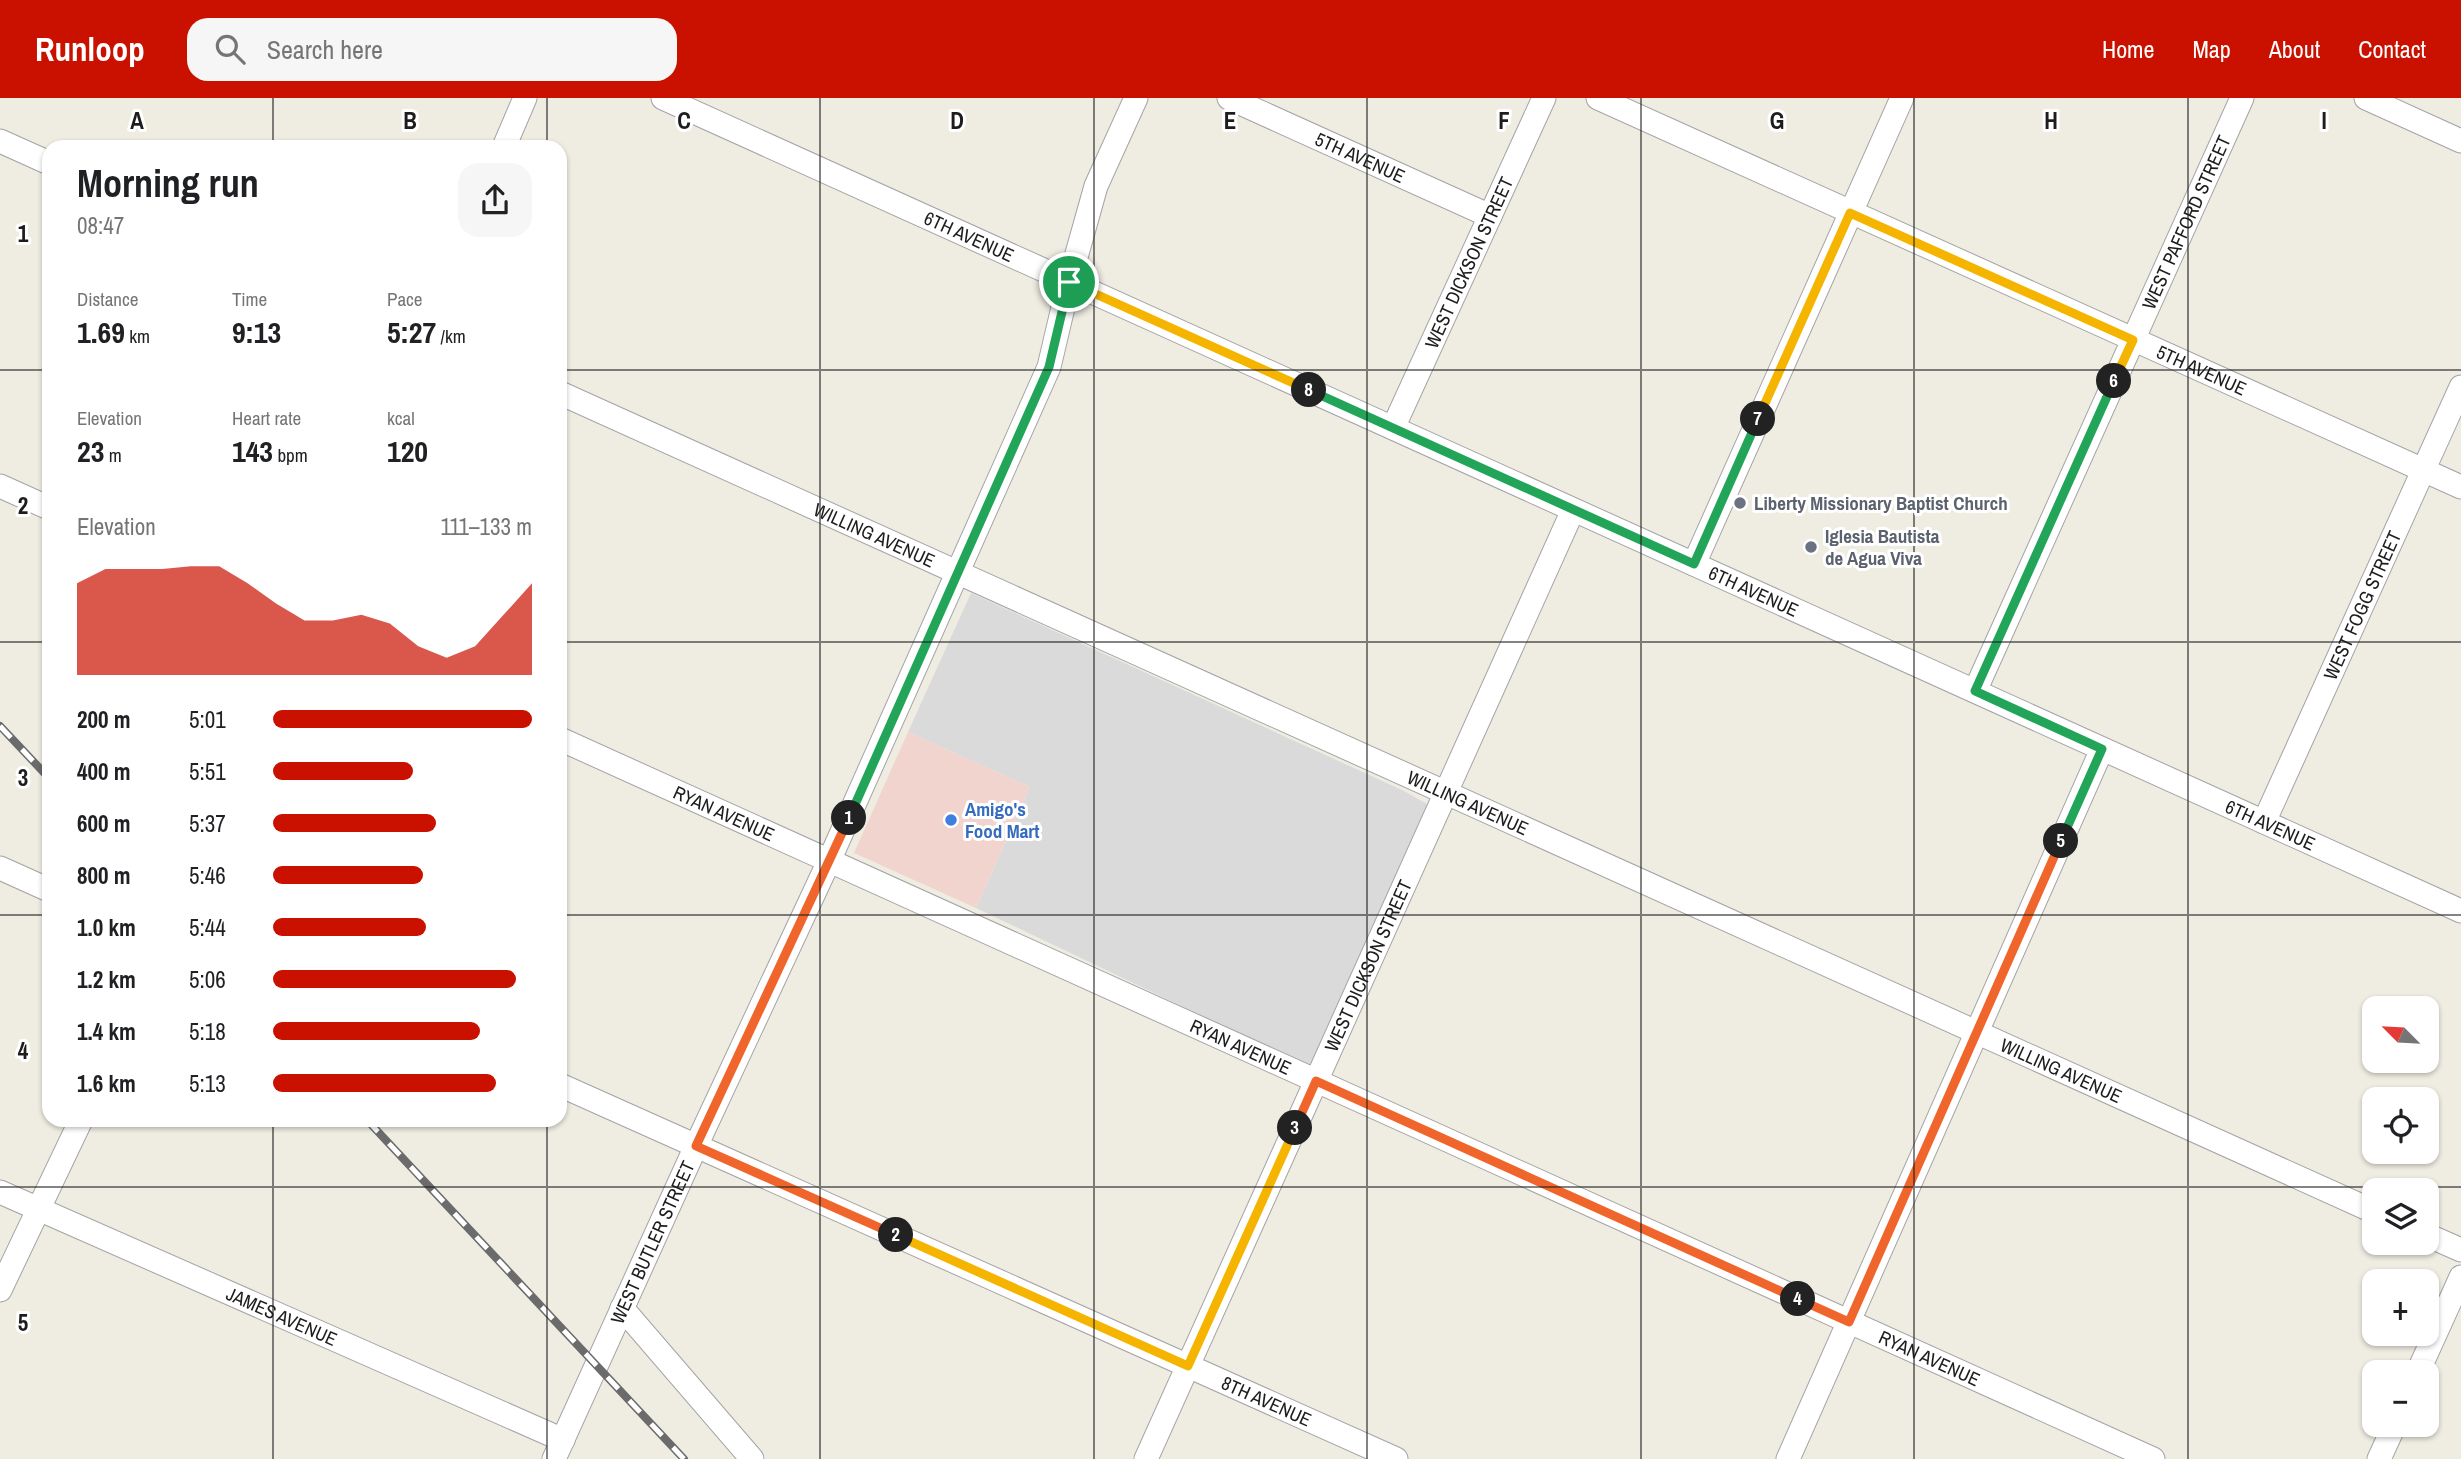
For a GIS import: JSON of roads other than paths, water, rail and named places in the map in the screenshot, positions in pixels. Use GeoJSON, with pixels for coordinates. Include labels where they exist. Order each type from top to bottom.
{"type":"FeatureCollection","features":[{"type":"Feature","properties":{"kind":"street"},"geometry":{"type":"LineString","coordinates":[[507,140],[525,98]]}},
{"type":"Feature","properties":{"kind":"street","name":"6TH AVENUE"},"geometry":{"type":"LineString","coordinates":[[663,98],[2461,911]]}},
{"type":"Feature","properties":{"kind":"street","name":"WEST BUTLER STREET"},"geometry":{"type":"LineString","coordinates":[[558,1449],[829,861],[1049,367],[1096,186],[1136,98]]}},
{"type":"Feature","properties":{"kind":"street","name":"5TH AVENUE"},"geometry":{"type":"LineString","coordinates":[[1229,98],[1490,216]]}},
{"type":"Feature","properties":{"kind":"street","name":"WEST DICKSON STREET"},"geometry":{"type":"LineString","coordinates":[[1394,428],[1544,98]]}},
{"type":"Feature","properties":{"kind":"street","name":"5TH AVENUE"},"geometry":{"type":"LineString","coordinates":[[1598,98],[2461,488]]}},
{"type":"Feature","properties":{"kind":"street"},"geometry":{"type":"LineString","coordinates":[[1694,564],[1902,98]]}},
{"type":"Feature","properties":{"kind":"street","name":"WEST PAFFORD STREET"},"geometry":{"type":"LineString","coordinates":[[1975,691],[2242,98]]}},
{"type":"Feature","properties":{"kind":"street"},"geometry":{"type":"LineString","coordinates":[[2366,98],[2461,141]]}},
{"type":"Feature","properties":{"kind":"street"},"geometry":{"type":"LineString","coordinates":[[0,141],[42,160]]}},
{"type":"Feature","properties":{"kind":"street","name":"WEST FOGG STREET"},"geometry":{"type":"LineString","coordinates":[[2264,822],[2461,387]]}},
{"type":"Feature","properties":{"kind":"street","name":"WILLING AVENUE"},"geometry":{"type":"LineString","coordinates":[[567,396],[2362,1206]]}},
{"type":"Feature","properties":{"kind":"street"},"geometry":{"type":"LineString","coordinates":[[0,486],[42,505]]}},
{"type":"Feature","properties":{"kind":"street","name":"WEST DICKSON STREET"},"geometry":{"type":"LineString","coordinates":[[1146,1459],[1573,510]]}},
{"type":"Feature","properties":{"kind":"street","name":"RYAN AVENUE"},"geometry":{"type":"LineString","coordinates":[[567,742],[2152,1459]]}},
{"type":"Feature","properties":{"kind":"street"},"geometry":{"type":"LineString","coordinates":[[1788,1459],[2102,749]]}},
{"type":"Feature","properties":{"kind":"street"},"geometry":{"type":"LineString","coordinates":[[0,868],[42,887]]}},
{"type":"Feature","properties":{"kind":"street","name":"8TH AVENUE"},"geometry":{"type":"LineString","coordinates":[[567,1088],[1396,1459]]}},
{"type":"Feature","properties":{"kind":"street"},"geometry":{"type":"LineString","coordinates":[[0,1290],[78,1127]]}},
{"type":"Feature","properties":{"kind":"street","name":"JAMES AVENUE"},"geometry":{"type":"LineString","coordinates":[[0,1192],[558,1449]]}},
{"type":"Feature","properties":{"kind":"street"},"geometry":{"type":"LineString","coordinates":[[2439,1240],[2461,1250]]}},
{"type":"Feature","properties":{"kind":"street"},"geometry":{"type":"LineString","coordinates":[[2423,1360],[2461,1277]]}},
{"type":"Feature","properties":{"kind":"street"},"geometry":{"type":"LineString","coordinates":[[622,1308],[752,1459]]}},
{"type":"Feature","properties":{"kind":"street"},"geometry":{"type":"LineString","coordinates":[[2379,1459],[2389,1437]]}},
{"type":"Feature","properties":{"kind":"railway"},"geometry":{"type":"LineString","coordinates":[[0,726],[42,771]]}},
{"type":"Feature","properties":{"kind":"railway"},"geometry":{"type":"LineString","coordinates":[[374,1127],[684,1459]]}},
{"type":"Feature","properties":{"kind":"place","name":"Liberty Missionary Baptist Church"},"geometry":{"type":"Point","coordinates":[1740,503]}},
{"type":"Feature","properties":{"kind":"place","name":"Iglesia Bautista de Agua Viva"},"geometry":{"type":"Point","coordinates":[1811,547]}},
{"type":"Feature","properties":{"kind":"place","name":"Amigo's Food Mart"},"geometry":{"type":"Point","coordinates":[951,820]}}]}
